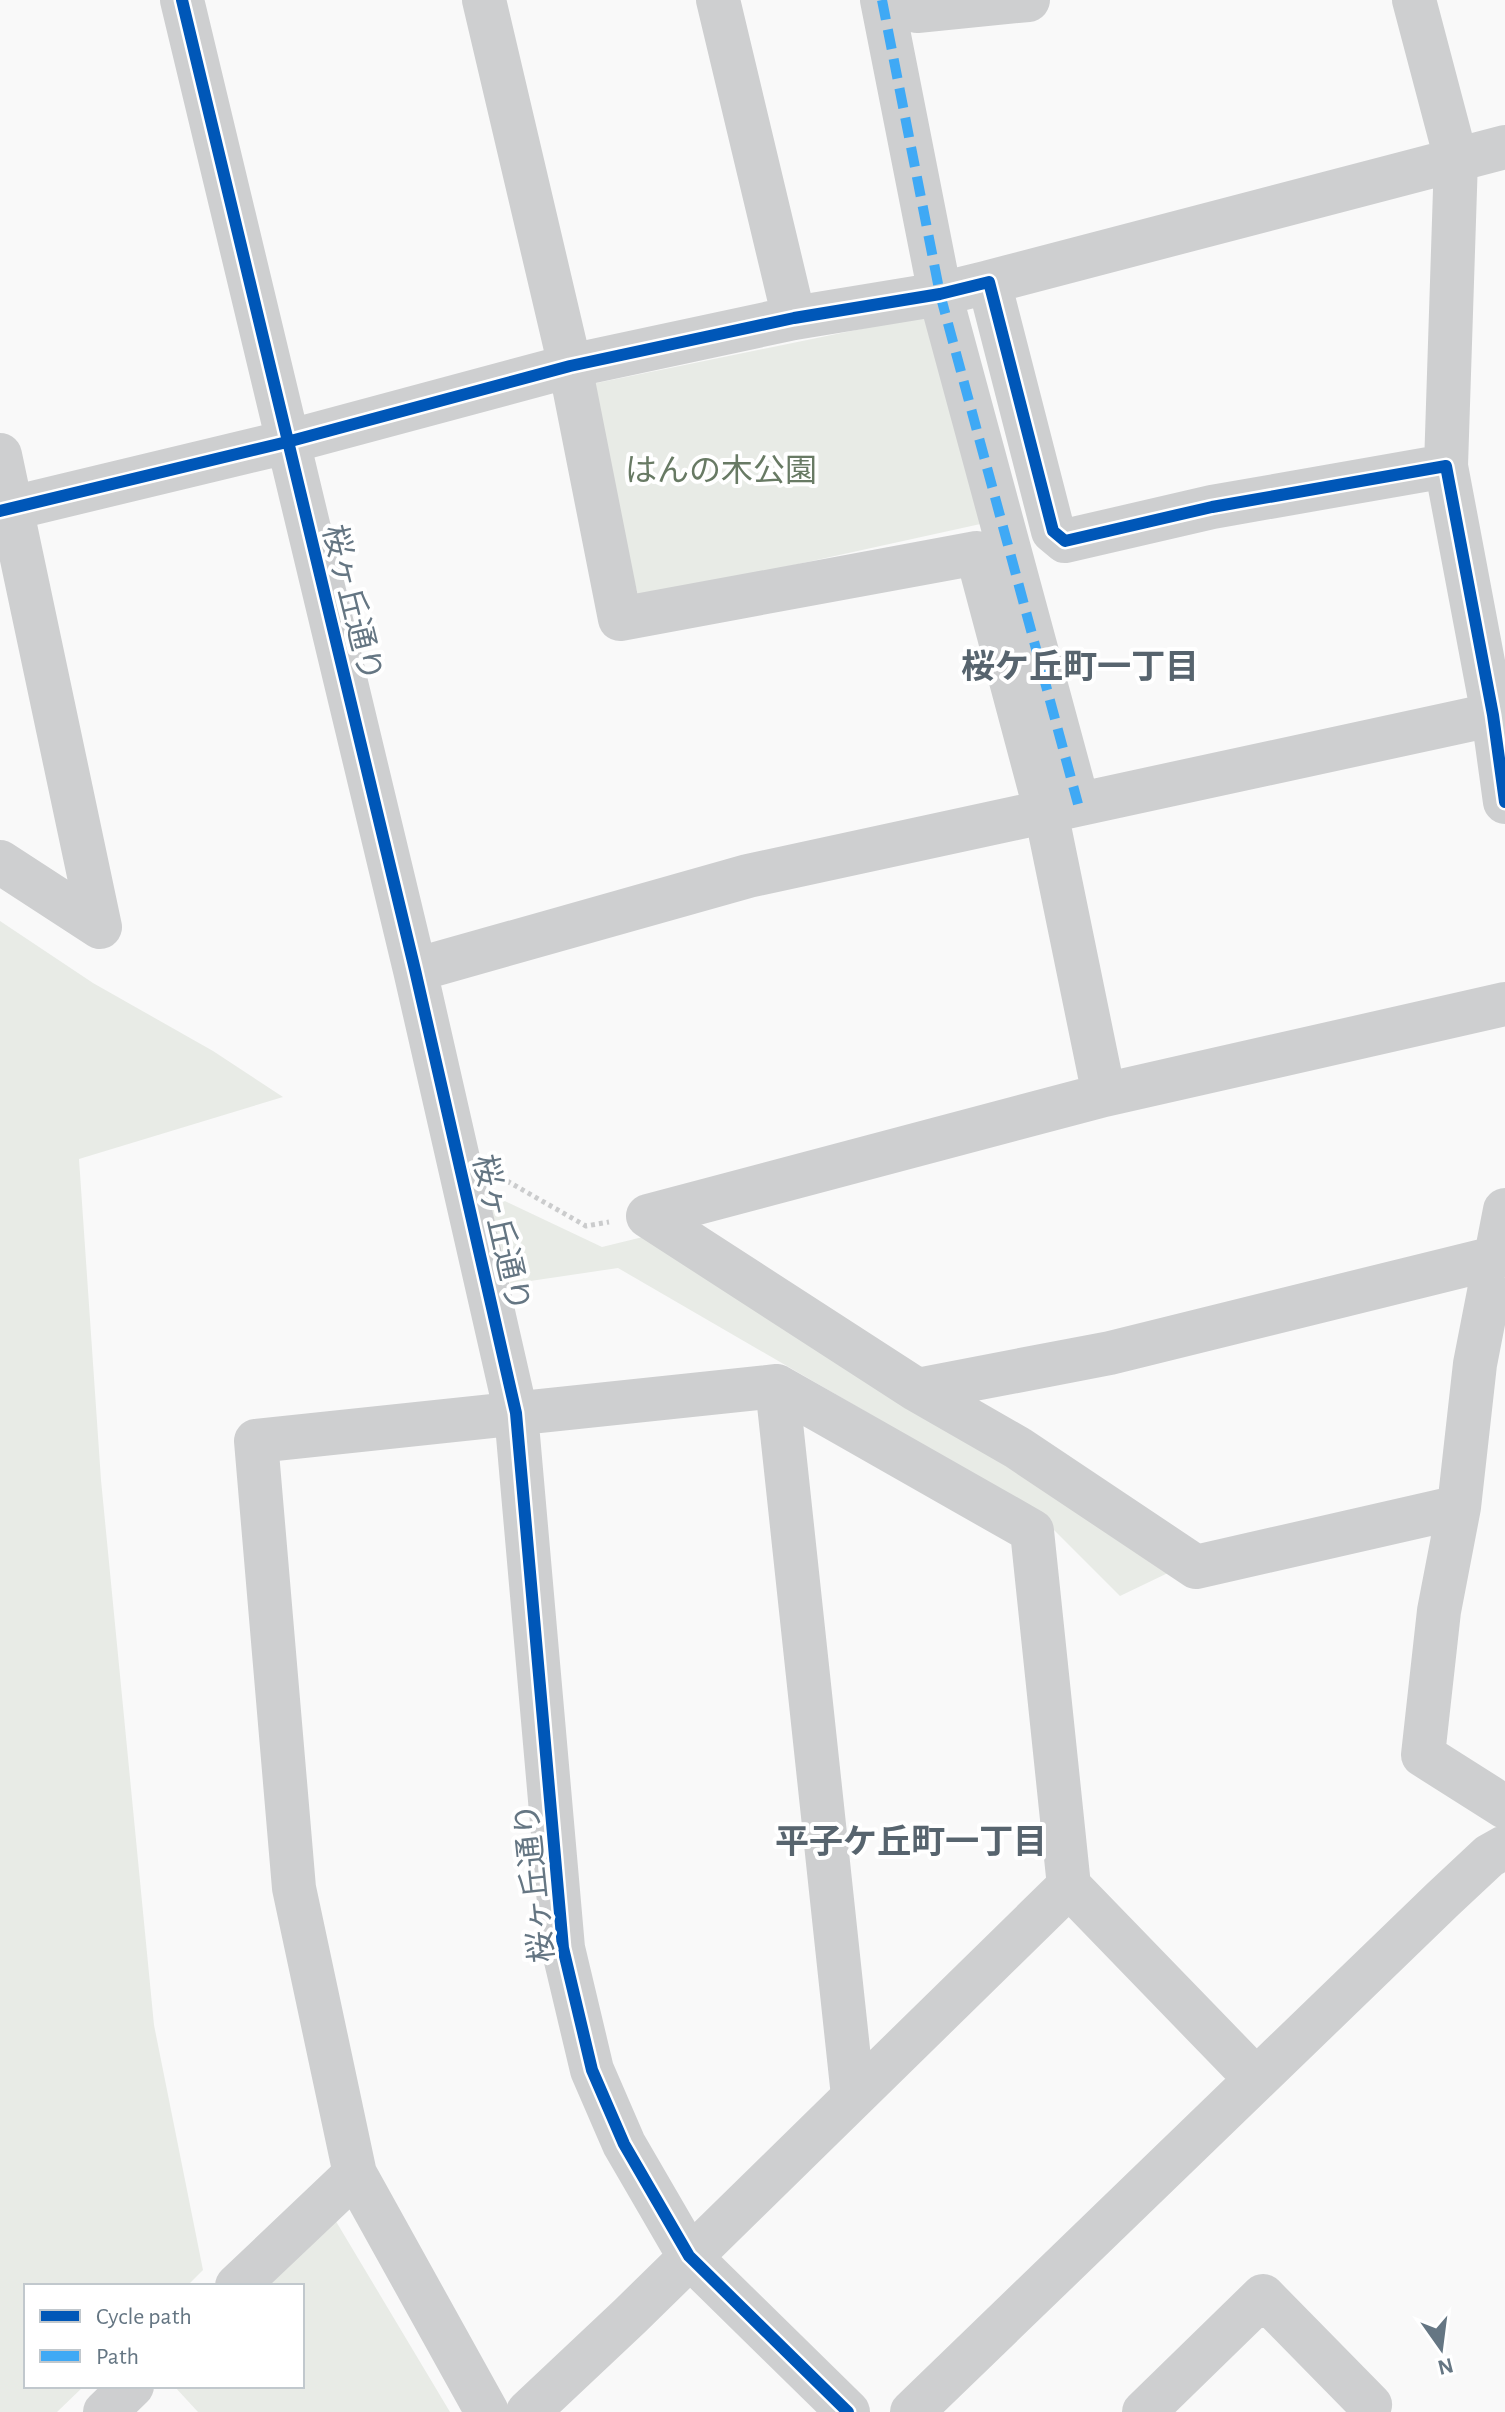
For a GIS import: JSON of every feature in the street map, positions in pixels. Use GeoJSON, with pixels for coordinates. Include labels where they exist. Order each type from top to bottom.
{"type":"FeatureCollection","features":[{"type":"Feature","properties":{"kind":"street","name":"桜ヶ丘通り"},"geometry":{"type":"LineString","coordinates":[[182,0],[415,970],[516,1413],[563,1948],[592,2070],[624,2144],[689,2256],[848,2412]]}},
{"type":"Feature","properties":{"kind":"street"},"geometry":{"type":"LineString","coordinates":[[484,0],[570,366],[620,619],[977,553],[1062,808]]}},
{"type":"Feature","properties":{"kind":"street"},"geometry":{"type":"LineString","coordinates":[[718,0],[794,318]]}},
{"type":"Feature","properties":{"kind":"street"},"geometry":{"type":"LineString","coordinates":[[882,0],[940,294],[1062,808],[1104,1095]]}},
{"type":"Feature","properties":{"kind":"street"},"geometry":{"type":"LineString","coordinates":[[916,0],[917,11],[1028,0]]}},
{"type":"Feature","properties":{"kind":"street"},"geometry":{"type":"LineString","coordinates":[[1414,0],[1456,159],[1446,466],[1499,713],[1505,802]]}},
{"type":"Feature","properties":{"kind":"street"},"geometry":{"type":"LineString","coordinates":[[6,510],[287,442],[570,366],[794,318],[940,294],[1505,147]]}},
{"type":"Feature","properties":{"kind":"street"},"geometry":{"type":"LineString","coordinates":[[989,282],[1053,531],[1065,541],[1212,507],[1446,466]]}},
{"type":"Feature","properties":{"kind":"street"},"geometry":{"type":"LineString","coordinates":[[0,455],[6,510],[100,927],[0,862]]}},
{"type":"Feature","properties":{"kind":"street"},"geometry":{"type":"LineString","coordinates":[[415,970],[748,876],[1499,713]]}},
{"type":"Feature","properties":{"kind":"street"},"geometry":{"type":"LineString","coordinates":[[648,1216],[1104,1095],[1505,1004]]}},
{"type":"Feature","properties":{"kind":"street"},"geometry":{"type":"LineString","coordinates":[[1505,1210],[1475,1364],[1459,1507],[1439,1611],[1423,1755],[1505,1807]]}},
{"type":"Feature","properties":{"kind":"street"},"geometry":{"type":"LineString","coordinates":[[648,1216],[917,1390],[1018,1448],[1196,1567],[1459,1507]]}},
{"type":"Feature","properties":{"kind":"street"},"geometry":{"type":"LineString","coordinates":[[917,1390],[1110,1353],[1498,1257]]}},
{"type":"Feature","properties":{"kind":"street"},"geometry":{"type":"LineString","coordinates":[[777,1386],[853,2096]]}},
{"type":"Feature","properties":{"kind":"street"},"geometry":{"type":"LineString","coordinates":[[487,2412],[355,2174],[294,1888],[256,1441],[777,1386],[1032,1531],[1069,1886],[1256,2079]]}},
{"type":"Feature","properties":{"kind":"street"},"geometry":{"type":"LineString","coordinates":[[912,2412],[1478,1866],[1505,1847]]}},
{"type":"Feature","properties":{"kind":"street"},"geometry":{"type":"LineString","coordinates":[[528,2412],[1069,1886]]}},
{"type":"Feature","properties":{"kind":"street"},"geometry":{"type":"LineString","coordinates":[[239,2284],[355,2174]]}},
{"type":"Feature","properties":{"kind":"street"},"geometry":{"type":"LineString","coordinates":[[1144,2412],[1263,2296],[1370,2405],[1368,2412]]}},
{"type":"Feature","properties":{"kind":"street"},"geometry":{"type":"LineString","coordinates":[[105,2412],[130,2388]]}},
{"type":"Feature","properties":{"kind":"path"},"geometry":{"type":"LineString","coordinates":[[457,1154],[586,1226],[648,1216]]}},
{"type":"Feature","properties":{"kind":"green space","name":"はんの木公園"},"geometry":{"type":"Polygon","coordinates":[[[929,315],[985,523],[639,599],[582,386],[929,315]]]}},
{"type":"Feature","properties":{"kind":"green space"},"geometry":{"type":"Polygon","coordinates":[[[0,921],[93,983],[213,1051],[283,1097],[79,1159],[101,1480],[154,2025],[203,2270],[189,2284],[24,2284],[24,2388],[82,2388],[57,2412],[0,2412],[0,921]]]}},
{"type":"Feature","properties":{"kind":"green space"},"geometry":{"type":"Polygon","coordinates":[[[488,1193],[602,1247],[651,1235],[1170,1572],[1120,1596],[1033,1509],[618,1268],[510,1284],[488,1193]]]}},
{"type":"Feature","properties":{"kind":"green space"},"geometry":{"type":"Polygon","coordinates":[[[331,2213],[450,2412],[198,2412],[176,2388],[304,2388],[304,2284],[260,2284],[331,2213]]]}},
{"type":"Feature","properties":{"kind":"marked path"},"geometry":{"type":"LineString","coordinates":[[882,0],[940,294],[1078,804]]}},
{"type":"Feature","properties":{"kind":"cycle path"},"geometry":{"type":"LineString","coordinates":[[182,0],[415,970],[516,1413],[563,1948],[592,2070],[624,2144],[689,2256],[848,2412]]}},
{"type":"Feature","properties":{"kind":"cycle path"},"geometry":{"type":"LineString","coordinates":[[0,511],[287,442],[570,366],[794,318],[940,294],[989,282],[1053,531],[1065,541],[1212,507],[1446,466],[1493,715],[1505,802]]}},
{"type":"Feature","properties":{"kind":"district","name":"桜ケ丘町一丁目"},"geometry":{"type":"Point","coordinates":[1080,666]}},
{"type":"Feature","properties":{"kind":"district","name":"平子ケ丘町一丁目"},"geometry":{"type":"Point","coordinates":[911,1841]}}]}
